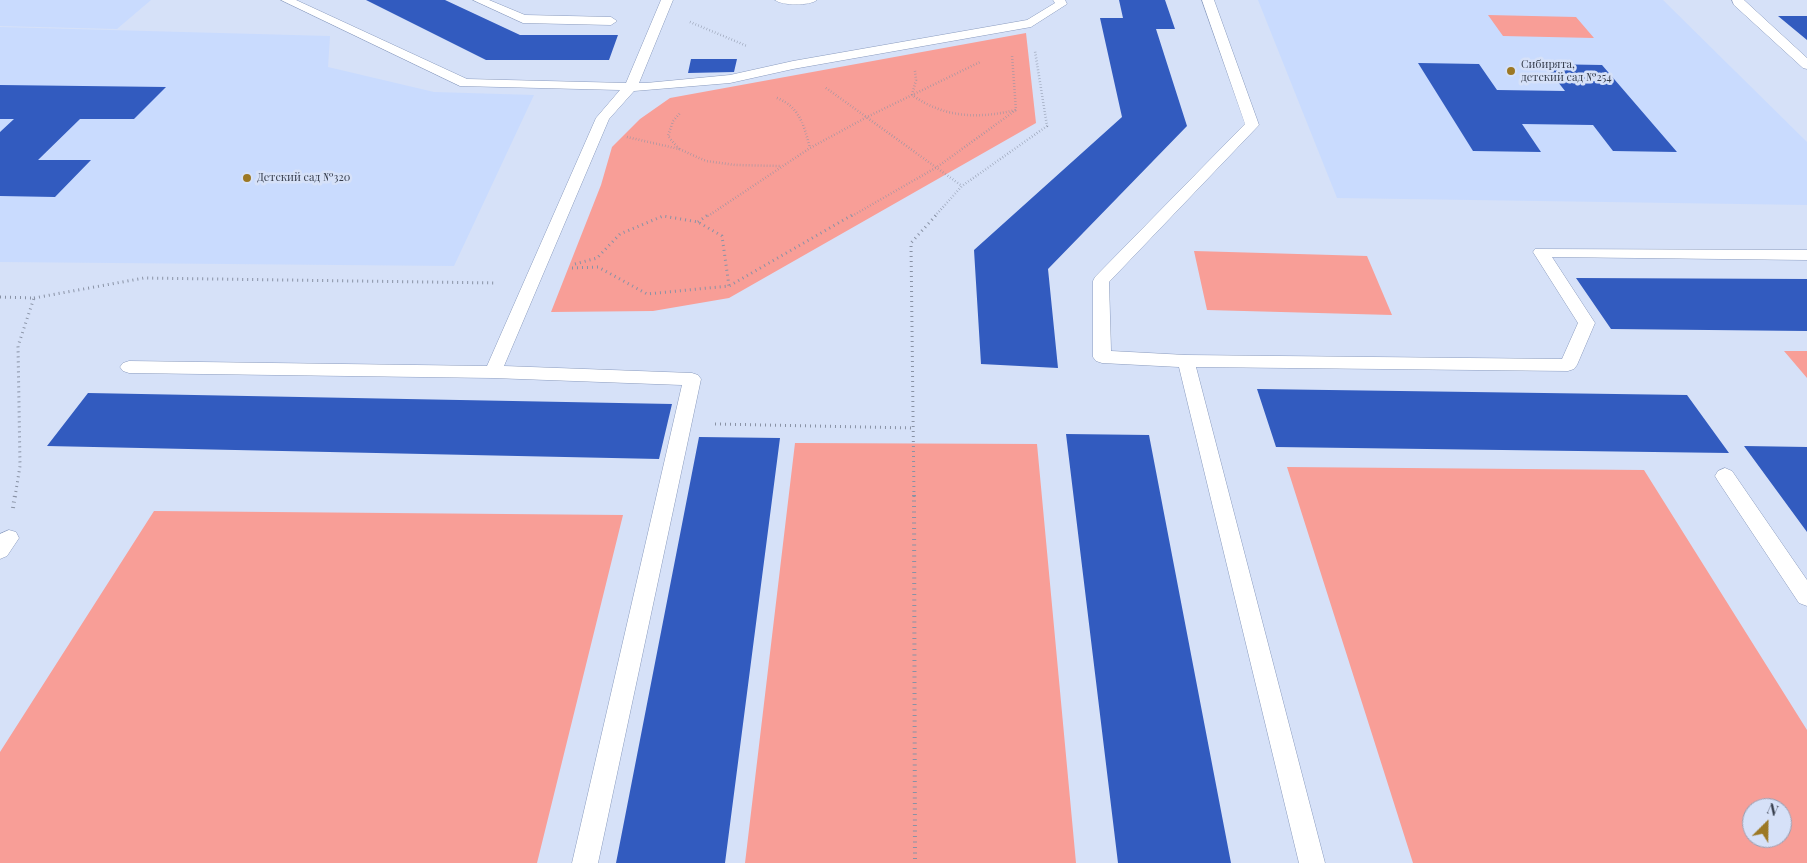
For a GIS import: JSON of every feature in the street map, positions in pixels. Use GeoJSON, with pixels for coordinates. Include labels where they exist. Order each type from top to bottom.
{"type":"FeatureCollection","features":[{"type":"Feature","properties":{"kind":"lane"},"geometry":{"type":"LineString","coordinates":[[287,0],[465,84],[646,87],[730,79],[793,65],[1031,23],[1061,4],[1059,0]]}},
{"type":"Feature","properties":{"kind":"lane"},"geometry":{"type":"LineString","coordinates":[[479,0],[523,19],[611,21]]}},
{"type":"Feature","properties":{"kind":"lane"},"geometry":{"type":"LineString","coordinates":[[493,372],[603,118],[631,86],[668,0]]}},
{"type":"Feature","properties":{"kind":"lane"},"geometry":{"type":"LineString","coordinates":[[781,0],[811,0]]}},
{"type":"Feature","properties":{"kind":"lane"},"geometry":{"type":"LineString","coordinates":[[1208,0],[1252,125],[1101,281],[1102,357],[1186,361],[1568,365],[1587,324],[1541,252],[1807,255]]}},
{"type":"Feature","properties":{"kind":"lane"},"geometry":{"type":"LineString","coordinates":[[1738,0],[1738,3],[1807,65]]}},
{"type":"Feature","properties":{"kind":"lane"},"geometry":{"type":"LineString","coordinates":[[1186,361],[1312,863]]}},
{"type":"Feature","properties":{"kind":"lane"},"geometry":{"type":"LineString","coordinates":[[129,367],[493,372],[692,379],[585,863]]}},
{"type":"Feature","properties":{"kind":"lane"},"geometry":{"type":"LineString","coordinates":[[1725,476],[1807,598]]}},
{"type":"Feature","properties":{"kind":"path"},"geometry":{"type":"LineString","coordinates":[[1016,110],[1011,48],[1031,23]]}},
{"type":"Feature","properties":{"kind":"path"},"geometry":{"type":"LineString","coordinates":[[915,863],[914,428],[911,243],[962,186],[1047,126],[1031,23]]}},
{"type":"Feature","properties":{"kind":"path"},"geometry":{"type":"LineString","coordinates":[[698,222],[810,148],[912,95],[984,61]]}},
{"type":"Feature","properties":{"kind":"path"},"geometry":{"type":"LineString","coordinates":[[912,95],[916,80],[914,64]]}},
{"type":"Feature","properties":{"kind":"path"},"geometry":{"type":"LineString","coordinates":[[912,95],[925,106],[957,116],[989,117],[1016,110]]}},
{"type":"Feature","properties":{"kind":"path"},"geometry":{"type":"LineString","coordinates":[[770,96],[787,101],[799,112],[810,148]]}},
{"type":"Feature","properties":{"kind":"path"},"geometry":{"type":"LineString","coordinates":[[680,148],[668,136],[673,121],[686,108]]}},
{"type":"Feature","properties":{"kind":"path"},"geometry":{"type":"LineString","coordinates":[[558,268],[598,267],[647,294],[729,286],[937,168],[1016,110]]}},
{"type":"Feature","properties":{"kind":"path"},"geometry":{"type":"LineString","coordinates":[[618,137],[680,148],[706,161],[735,165],[781,166]]}},
{"type":"Feature","properties":{"kind":"path"},"geometry":{"type":"LineString","coordinates":[[0,297],[34,298],[144,278],[531,284],[558,268],[597,258],[620,234],[663,216],[698,222],[722,236],[729,286]]}},
{"type":"Feature","properties":{"kind":"path"},"geometry":{"type":"LineString","coordinates":[[4,544],[20,466],[18,346],[34,298]]}},
{"type":"Feature","properties":{"kind":"path"},"geometry":{"type":"LineString","coordinates":[[683,423],[914,428]]}},
{"type":"Feature","properties":{"kind":"shaded area"},"geometry":{"type":"Polygon","coordinates":[[[0,0],[151,0],[117,29],[0,26],[0,0]]]}},
{"type":"Feature","properties":{"kind":"shaded area","name":"Сибирята, детский сад №254"},"geometry":{"type":"Polygon","coordinates":[[[1258,0],[1663,0],[1807,142],[1807,205],[1337,198],[1258,0]]]}},
{"type":"Feature","properties":{"kind":"shaded area"},"geometry":{"type":"Polygon","coordinates":[[[1488,15],[1576,17],[1594,38],[1503,36],[1488,15]]]}},
{"type":"Feature","properties":{"kind":"shaded area","name":"Детский сад №320"},"geometry":{"type":"Polygon","coordinates":[[[0,27],[330,36],[328,67],[434,92],[534,95],[454,266],[0,262],[0,27]]]}},
{"type":"Feature","properties":{"kind":"shaded area"},"geometry":{"type":"Polygon","coordinates":[[[1026,33],[1036,123],[729,298],[653,311],[551,312],[601,185],[612,147],[640,119],[670,98],[1026,33]]]}},
{"type":"Feature","properties":{"kind":"shaded area"},"geometry":{"type":"Polygon","coordinates":[[[1194,251],[1367,256],[1392,315],[1207,310],[1194,251]]]}},
{"type":"Feature","properties":{"kind":"shaded area"},"geometry":{"type":"Polygon","coordinates":[[[1784,351],[1807,351],[1807,378],[1784,351]]]}},
{"type":"Feature","properties":{"kind":"shaded area"},"geometry":{"type":"Polygon","coordinates":[[[795,443],[1037,444],[1076,863],[745,863],[795,443]]]}},
{"type":"Feature","properties":{"kind":"shaded area"},"geometry":{"type":"Polygon","coordinates":[[[1287,467],[1644,470],[1807,730],[1807,863],[1413,863],[1287,467]]]}},
{"type":"Feature","properties":{"kind":"shaded area"},"geometry":{"type":"Polygon","coordinates":[[[154,511],[623,515],[537,863],[0,863],[0,752],[154,511]]]}},
{"type":"Feature","properties":{"kind":"building"},"geometry":{"type":"Polygon","coordinates":[[[366,0],[445,0],[520,35],[618,35],[609,60],[486,60],[366,0]]]}},
{"type":"Feature","properties":{"kind":"building"},"geometry":{"type":"Polygon","coordinates":[[[1119,0],[1165,0],[1175,29],[1156,29],[1187,126],[1048,269],[1058,368],[981,364],[974,250],[1122,117],[1100,18],[1123,18],[1119,0]]]}},
{"type":"Feature","properties":{"kind":"building"},"geometry":{"type":"Polygon","coordinates":[[[1778,16],[1807,16],[1807,40],[1778,16]]]}},
{"type":"Feature","properties":{"kind":"building"},"geometry":{"type":"Polygon","coordinates":[[[691,59],[737,59],[734,72],[688,73],[691,59]]]}},
{"type":"Feature","properties":{"kind":"building"},"geometry":{"type":"Polygon","coordinates":[[[1418,63],[1479,64],[1497,90],[1565,91],[1544,64],[1602,65],[1677,152],[1613,151],[1593,125],[1522,124],[1541,152],[1473,151],[1418,63]]]}},
{"type":"Feature","properties":{"kind":"building"},"geometry":{"type":"Polygon","coordinates":[[[0,85],[166,87],[134,119],[80,119],[38,160],[91,160],[55,197],[0,196],[0,132],[14,119],[0,119],[0,85]]]}},
{"type":"Feature","properties":{"kind":"building"},"geometry":{"type":"Polygon","coordinates":[[[1576,278],[1807,279],[1807,331],[1611,329],[1576,278]]]}},
{"type":"Feature","properties":{"kind":"building"},"geometry":{"type":"Polygon","coordinates":[[[1257,389],[1687,395],[1729,453],[1276,447],[1257,389]]]}},
{"type":"Feature","properties":{"kind":"building"},"geometry":{"type":"Polygon","coordinates":[[[88,393],[672,404],[659,459],[47,446],[88,393]]]}},
{"type":"Feature","properties":{"kind":"building"},"geometry":{"type":"Polygon","coordinates":[[[1066,434],[1149,435],[1231,863],[1118,863],[1066,434]]]}},
{"type":"Feature","properties":{"kind":"building"},"geometry":{"type":"Polygon","coordinates":[[[699,437],[780,438],[725,863],[616,863],[699,437]]]}},
{"type":"Feature","properties":{"kind":"building"},"geometry":{"type":"Polygon","coordinates":[[[1744,446],[1807,447],[1807,532],[1744,446]]]}},
{"type":"Feature","properties":{"kind":"place","name":"Сибирята, детский сад №254"},"geometry":{"type":"Point","coordinates":[1511,71]}},
{"type":"Feature","properties":{"kind":"place","name":"Детский сад №320"},"geometry":{"type":"Point","coordinates":[247,178]}}]}
